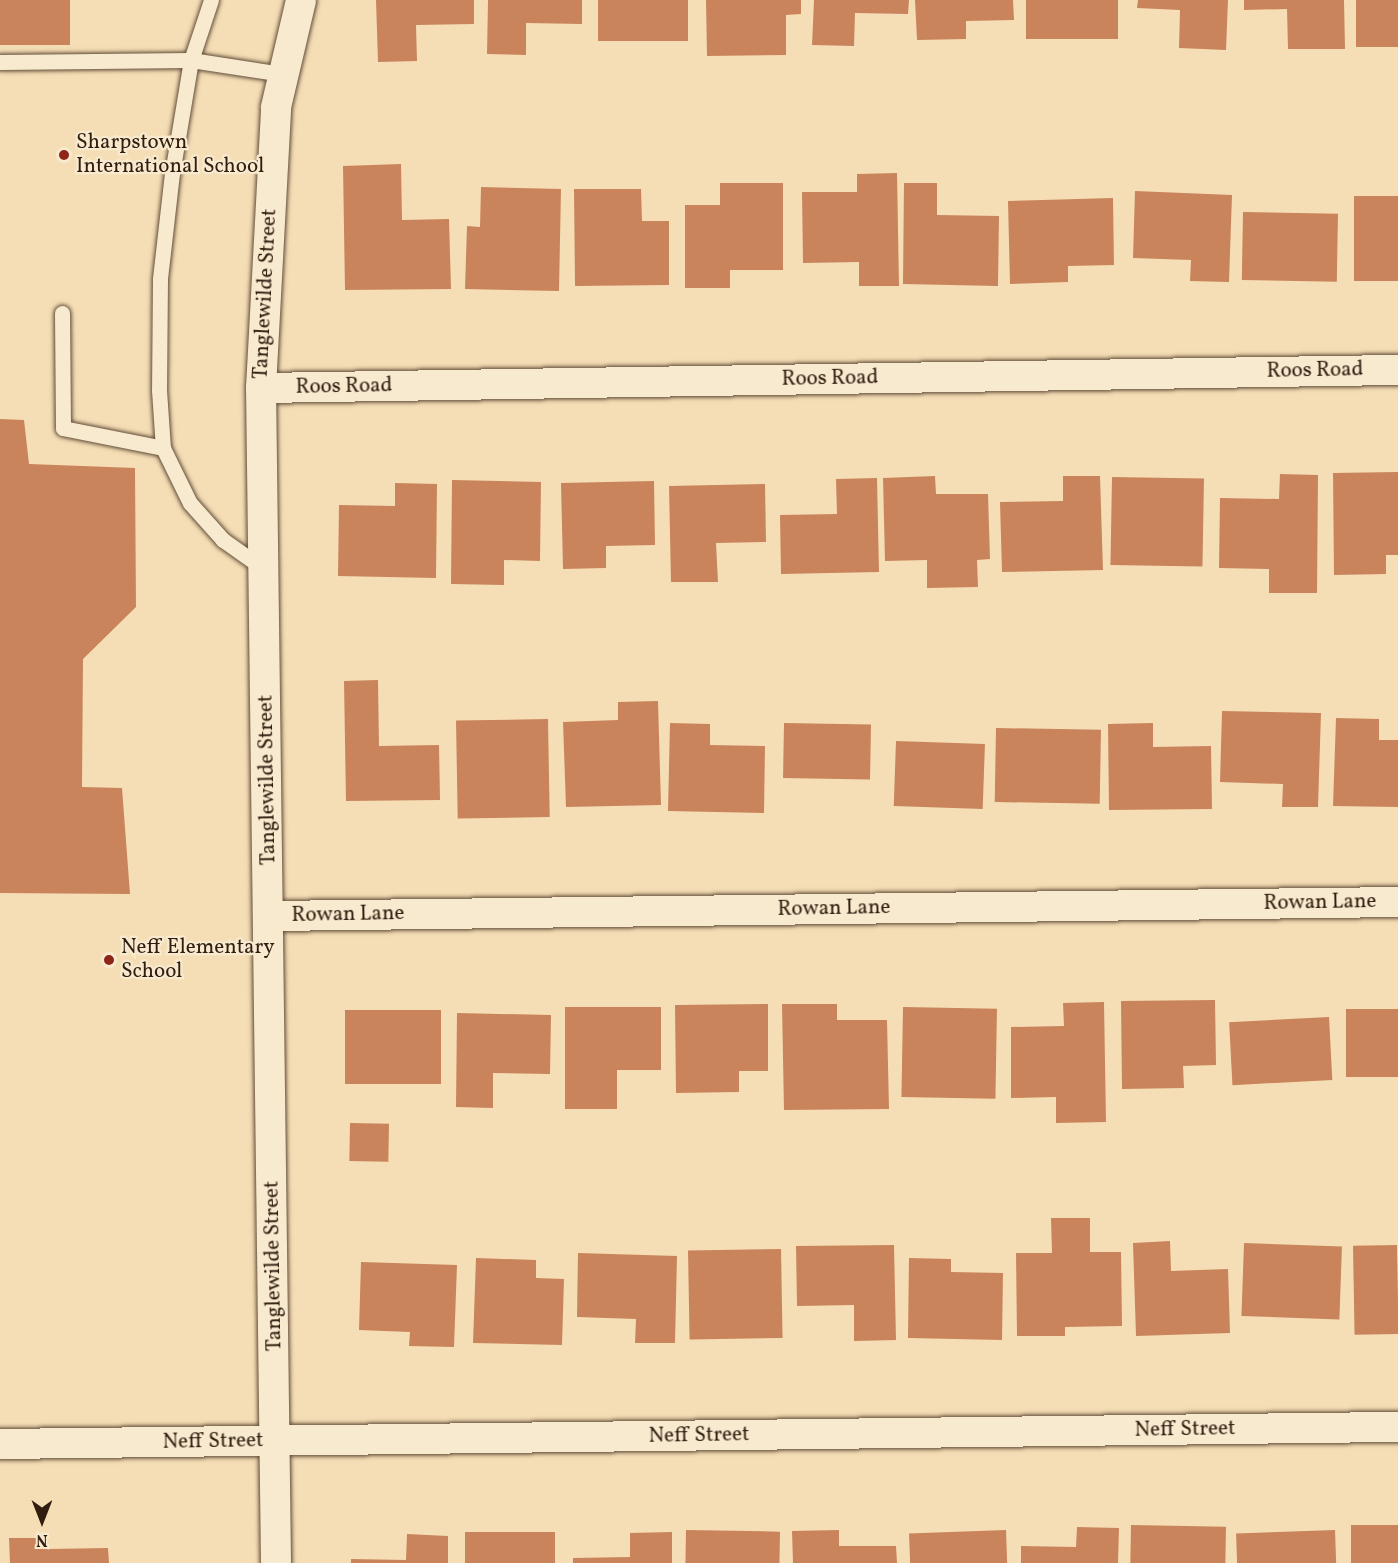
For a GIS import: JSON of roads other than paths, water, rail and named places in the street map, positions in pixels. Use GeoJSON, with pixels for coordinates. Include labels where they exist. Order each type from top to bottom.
{"type":"FeatureCollection","features":[{"type":"Feature","properties":{"kind":"street","name":"Tanglewilde Street"},"geometry":{"type":"LineString","coordinates":[[276,1563],[271,916],[261,388],[276,108],[301,0]]}},
{"type":"Feature","properties":{"kind":"street","name":"Roos Road"},"geometry":{"type":"LineString","coordinates":[[261,388],[1398,370]]}},
{"type":"Feature","properties":{"kind":"street","name":"Rowan Lane"},"geometry":{"type":"LineString","coordinates":[[271,916],[1398,902]]}},
{"type":"Feature","properties":{"kind":"street","name":"Neff Street"},"geometry":{"type":"LineString","coordinates":[[0,1444],[1398,1427]]}},
{"type":"Feature","properties":{"kind":"lane"},"geometry":{"type":"LineString","coordinates":[[211,0],[191,60],[172,173],[160,279],[159,390],[163,448],[190,503],[223,540],[264,569]]}},
{"type":"Feature","properties":{"kind":"lane"},"geometry":{"type":"LineString","coordinates":[[0,62],[191,60],[283,74]]}},
{"type":"Feature","properties":{"kind":"lane"},"geometry":{"type":"LineString","coordinates":[[62,313],[63,428],[163,448]]}},
{"type":"Feature","properties":{"kind":"place","name":"Sharpstown International School"},"geometry":{"type":"Point","coordinates":[64,155]}},
{"type":"Feature","properties":{"kind":"place","name":"Neff Elementary School"},"geometry":{"type":"Point","coordinates":[109,960]}}]}
